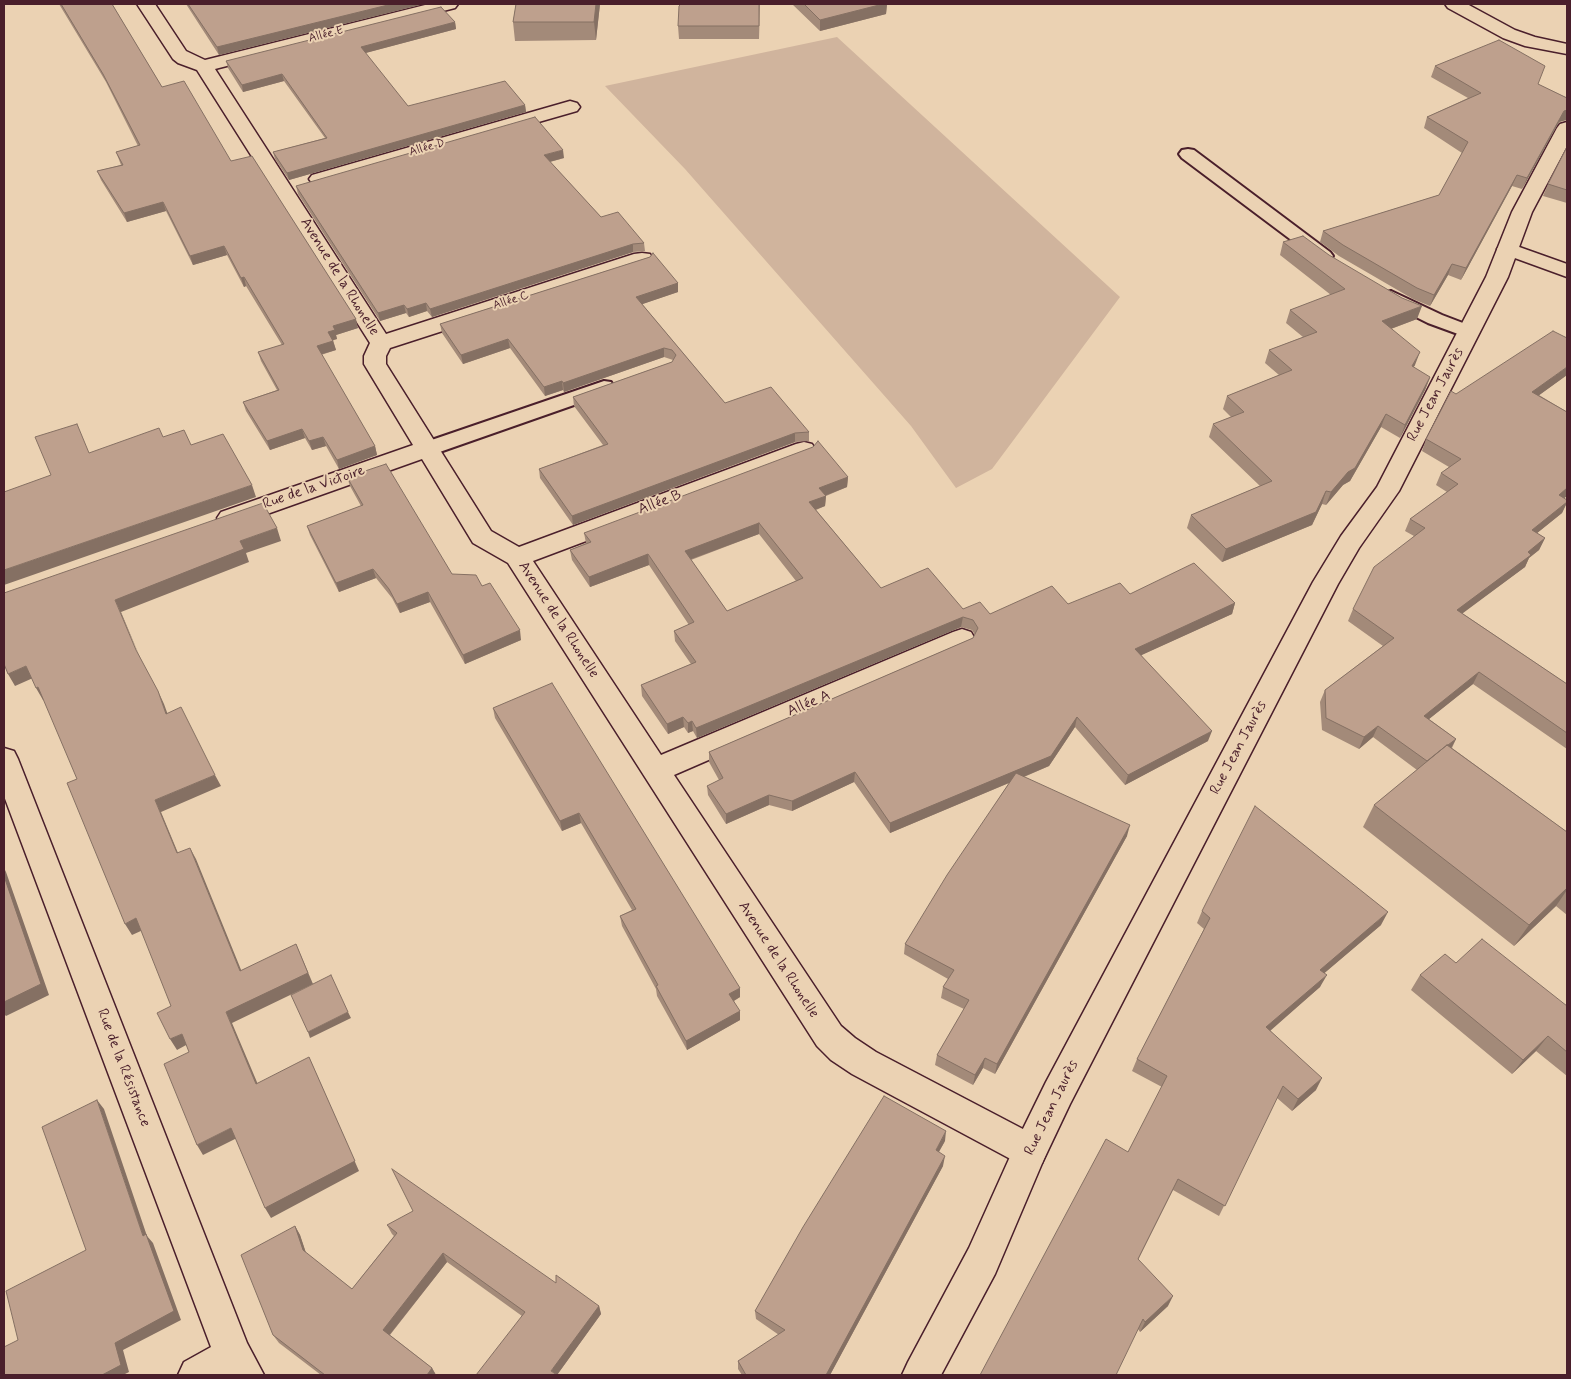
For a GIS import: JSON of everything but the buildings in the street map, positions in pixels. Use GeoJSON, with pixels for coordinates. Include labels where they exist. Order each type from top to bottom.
{"type":"FeatureCollection","features":[{"type":"Feature","properties":{"kind":"street"},"geometry":{"type":"LineString","coordinates":[[146,4],[179,55],[184,59],[204,66]]}},
{"type":"Feature","properties":{"kind":"street","name":"Allée E"},"geometry":{"type":"LineString","coordinates":[[204,66],[449,4]]}},
{"type":"Feature","properties":{"kind":"street"},"geometry":{"type":"LineString","coordinates":[[1454,4],[1515,37],[1567,49]]}},
{"type":"Feature","properties":{"kind":"street","name":"Avenue de la Rhonelle"},"geometry":{"type":"LineString","coordinates":[[204,66],[381,343],[375,356],[375,364],[482,537],[517,557],[816,1020],[843,1050],[864,1063],[1030,1152]]}},
{"type":"Feature","properties":{"kind":"street","name":"Allée D"},"geometry":{"type":"LineString","coordinates":[[284,190],[570,107]]}},
{"type":"Feature","properties":{"kind":"street","name":"Rue Jean Jaurès"},"geometry":{"type":"LineString","coordinates":[[921,1375],[982,1261],[1030,1152],[1082,1046],[1326,582],[1350,542],[1386,491],[1497,278],[1522,212],[1567,128]]}},
{"type":"Feature","properties":{"kind":"street"},"geometry":{"type":"LineString","coordinates":[[1508,249],[1567,271]]}},
{"type":"Feature","properties":{"kind":"street","name":"Allée C"},"geometry":{"type":"LineString","coordinates":[[381,343],[642,259]]}},
{"type":"Feature","properties":{"kind":"street","name":"Rue de la Victoire"},"geometry":{"type":"LineString","coordinates":[[210,525],[427,449]]}},
{"type":"Feature","properties":{"kind":"street","name":"Allée B"},"geometry":{"type":"LineString","coordinates":[[517,557],[804,450]]}},
{"type":"Feature","properties":{"kind":"street","name":"Allée A"},"geometry":{"type":"LineString","coordinates":[[656,770],[962,639]]}},
{"type":"Feature","properties":{"kind":"street","name":"Rue de la Résistance"},"geometry":{"type":"LineString","coordinates":[[4,759],[239,1365]]}},
{"type":"Feature","properties":{"kind":"street"},"geometry":{"type":"LineString","coordinates":[[197,1375],[239,1365]]}},
{"type":"Feature","properties":{"kind":"lane"},"geometry":{"type":"LineString","coordinates":[[1188,154],[1340,266]]}},
{"type":"Feature","properties":{"kind":"lane"},"geometry":{"type":"LineString","coordinates":[[1378,290],[1435,319],[1469,332]]}},
{"type":"Feature","properties":{"kind":"lane"},"geometry":{"type":"LineString","coordinates":[[427,449],[619,381]]}},
{"type":"Feature","properties":{"kind":"shaded area"},"geometry":{"type":"Polygon","coordinates":[[[837,37],[1120,297],[992,469],[956,488],[911,426],[685,169],[605,86],[837,37]]]}}]}
